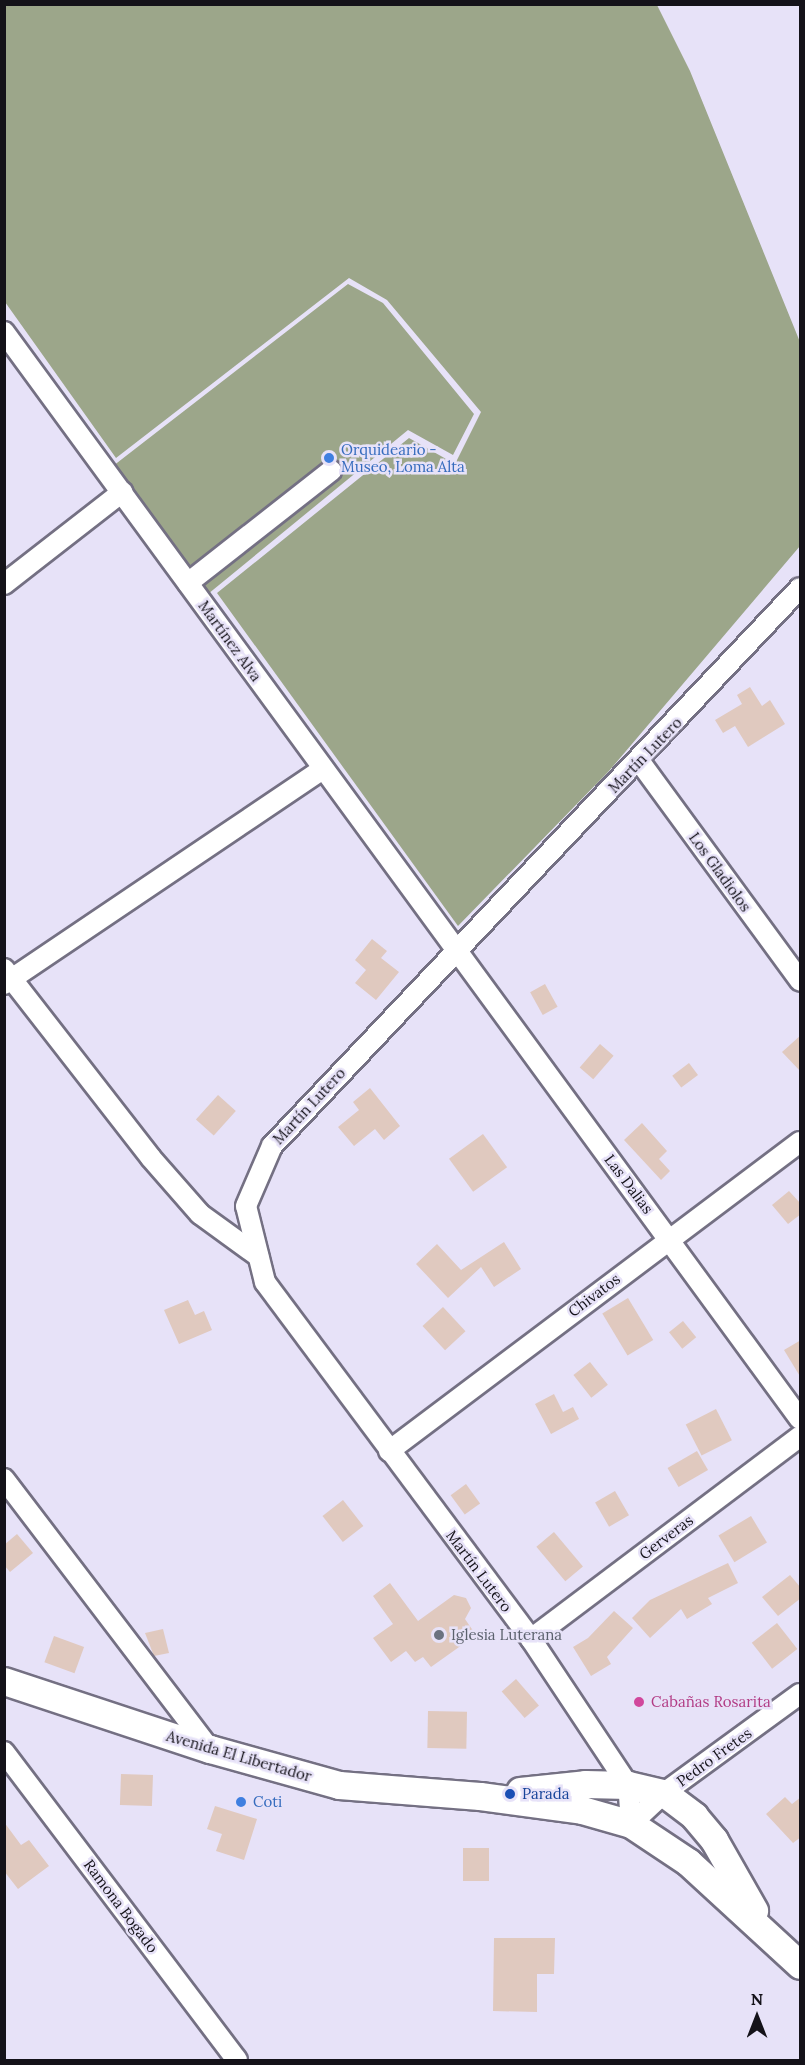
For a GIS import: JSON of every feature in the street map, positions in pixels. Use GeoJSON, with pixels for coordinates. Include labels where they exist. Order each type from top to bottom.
{"type":"FeatureCollection","features":[{"type":"Feature","properties":{"kind":"main road","name":"Avenida El Libertador"},"geometry":{"type":"LineString","coordinates":[[4,1681],[210,1749],[339,1785],[480,1796],[582,1810],[631,1824],[688,1862],[764,1928],[801,1965]]}},
{"type":"Feature","properties":{"kind":"main road","name":"Avenida El Libertador"},"geometry":{"type":"LineString","coordinates":[[480,1796],[585,1784],[628,1785],[664,1794],[694,1816],[714,1840],[764,1928]]}},
{"type":"Feature","properties":{"kind":"street","name":"Martínez Alva"},"geometry":{"type":"LineString","coordinates":[[4,332],[455,949]]}},
{"type":"Feature","properties":{"kind":"street"},"geometry":{"type":"LineString","coordinates":[[188,584],[331,471]]}},
{"type":"Feature","properties":{"kind":"street"},"geometry":{"type":"LineString","coordinates":[[4,584],[122,492]]}},
{"type":"Feature","properties":{"kind":"street","name":"Martín Lutero"},"geometry":{"type":"LineString","coordinates":[[631,1824],[628,1785],[531,1639],[265,1282],[246,1206],[272,1146],[455,949],[640,762],[801,588]]}},
{"type":"Feature","properties":{"kind":"street","name":"Los Gladiolos"},"geometry":{"type":"LineString","coordinates":[[640,762],[801,981]]}},
{"type":"Feature","properties":{"kind":"street"},"geometry":{"type":"LineString","coordinates":[[258,1256],[200,1214],[151,1158],[7,977],[323,769]]}},
{"type":"Feature","properties":{"kind":"street","name":"Las Dalias"},"geometry":{"type":"LineString","coordinates":[[455,949],[801,1419]]}},
{"type":"Feature","properties":{"kind":"street","name":"Chivatos"},"geometry":{"type":"LineString","coordinates":[[389,1451],[669,1238],[801,1142]]}},
{"type":"Feature","properties":{"kind":"street","name":"Gerveras"},"geometry":{"type":"LineString","coordinates":[[531,1639],[801,1436]]}},
{"type":"Feature","properties":{"kind":"street"},"geometry":{"type":"LineString","coordinates":[[4,1479],[210,1749]]}},
{"type":"Feature","properties":{"kind":"street","name":"Pedro Fretes"},"geometry":{"type":"LineString","coordinates":[[631,1824],[664,1794],[801,1694]]}},
{"type":"Feature","properties":{"kind":"street","name":"Ramona Bogado"},"geometry":{"type":"LineString","coordinates":[[4,1752],[237,2061]]}},
{"type":"Feature","properties":{"kind":"green space"},"geometry":{"type":"Polygon","coordinates":[[[4,5],[657,5],[690,71],[800,342],[800,546],[609,771],[458,926],[217,593],[409,438],[455,464],[481,412],[387,300],[349,278],[116,458],[5,302],[4,5]]]}},
{"type":"Feature","properties":{"kind":"green space"},"geometry":{"type":"Polygon","coordinates":[[[348,284],[383,303],[474,414],[453,455],[408,430],[208,594],[113,466],[348,284]]]}},
{"type":"Feature","properties":{"kind":"building"},"geometry":{"type":"Polygon","coordinates":[[[750,687],[762,706],[770,700],[785,724],[748,747],[735,726],[723,733],[715,720],[742,704],[737,695],[750,687]]]}},
{"type":"Feature","properties":{"kind":"building"},"geometry":{"type":"Polygon","coordinates":[[[372,939],[387,951],[381,958],[399,972],[376,1000],[355,983],[366,970],[355,960],[372,939]]]}},
{"type":"Feature","properties":{"kind":"building"},"geometry":{"type":"Polygon","coordinates":[[[545,984],[558,1007],[543,1015],[530,992],[545,984]]]}},
{"type":"Feature","properties":{"kind":"building"},"geometry":{"type":"Polygon","coordinates":[[[801,1035],[801,1072],[782,1052],[801,1035]]]}},
{"type":"Feature","properties":{"kind":"building"},"geometry":{"type":"Polygon","coordinates":[[[600,1044],[614,1056],[593,1079],[580,1067],[600,1044]]]}},
{"type":"Feature","properties":{"kind":"building"},"geometry":{"type":"Polygon","coordinates":[[[689,1063],[698,1075],[681,1088],[672,1076],[689,1063]]]}},
{"type":"Feature","properties":{"kind":"building"},"geometry":{"type":"Polygon","coordinates":[[[370,1088],[400,1126],[384,1140],[375,1129],[354,1146],[338,1127],[359,1110],[353,1102],[370,1088]]]}},
{"type":"Feature","properties":{"kind":"building"},"geometry":{"type":"Polygon","coordinates":[[[218,1095],[236,1111],[214,1136],[196,1120],[218,1095]]]}},
{"type":"Feature","properties":{"kind":"building"},"geometry":{"type":"Polygon","coordinates":[[[642,1123],[667,1151],[659,1159],[670,1171],[661,1180],[624,1140],[642,1123]]]}},
{"type":"Feature","properties":{"kind":"building"},"geometry":{"type":"Polygon","coordinates":[[[483,1134],[507,1167],[473,1192],[449,1159],[483,1134]]]}},
{"type":"Feature","properties":{"kind":"building"},"geometry":{"type":"Polygon","coordinates":[[[789,1191],[801,1204],[801,1214],[788,1224],[772,1205],[789,1191]]]}},
{"type":"Feature","properties":{"kind":"building"},"geometry":{"type":"Polygon","coordinates":[[[504,1242],[521,1269],[494,1287],[481,1267],[448,1298],[416,1264],[437,1244],[461,1270],[504,1242]]]}},
{"type":"Feature","properties":{"kind":"building"},"geometry":{"type":"Polygon","coordinates":[[[628,1298],[653,1340],[628,1355],[602,1313],[628,1298]]]}},
{"type":"Feature","properties":{"kind":"building"},"geometry":{"type":"Polygon","coordinates":[[[188,1300],[195,1315],[204,1311],[212,1330],[179,1344],[164,1310],[188,1300]]]}},
{"type":"Feature","properties":{"kind":"building"},"geometry":{"type":"Polygon","coordinates":[[[443,1307],[466,1331],[445,1350],[423,1326],[443,1307]]]}},
{"type":"Feature","properties":{"kind":"building"},"geometry":{"type":"Polygon","coordinates":[[[683,1321],[696,1337],[682,1349],[669,1332],[683,1321]]]}},
{"type":"Feature","properties":{"kind":"building"},"geometry":{"type":"Polygon","coordinates":[[[801,1340],[801,1378],[784,1350],[801,1340]]]}},
{"type":"Feature","properties":{"kind":"building"},"geometry":{"type":"Polygon","coordinates":[[[590,1362],[608,1385],[591,1398],[573,1375],[590,1362]]]}},
{"type":"Feature","properties":{"kind":"building"},"geometry":{"type":"Polygon","coordinates":[[[554,1394],[563,1412],[573,1407],[579,1419],[551,1434],[535,1404],[554,1394]]]}},
{"type":"Feature","properties":{"kind":"building"},"geometry":{"type":"Polygon","coordinates":[[[716,1409],[732,1440],[702,1456],[686,1424],[716,1409]]]}},
{"type":"Feature","properties":{"kind":"building"},"geometry":{"type":"Polygon","coordinates":[[[697,1451],[708,1470],[679,1487],[668,1468],[697,1451]]]}},
{"type":"Feature","properties":{"kind":"building"},"geometry":{"type":"Polygon","coordinates":[[[466,1484],[480,1503],[465,1515],[451,1495],[466,1484]]]}},
{"type":"Feature","properties":{"kind":"building"},"geometry":{"type":"Polygon","coordinates":[[[615,1491],[629,1515],[609,1527],[595,1502],[615,1491]]]}},
{"type":"Feature","properties":{"kind":"building"},"geometry":{"type":"Polygon","coordinates":[[[343,1500],[363,1526],[343,1542],[323,1516],[343,1500]]]}},
{"type":"Feature","properties":{"kind":"building"},"geometry":{"type":"Polygon","coordinates":[[[751,1516],[767,1543],[734,1562],[718,1536],[751,1516]]]}},
{"type":"Feature","properties":{"kind":"building"},"geometry":{"type":"Polygon","coordinates":[[[554,1532],[583,1566],[565,1581],[536,1547],[554,1532]]]}},
{"type":"Feature","properties":{"kind":"building"},"geometry":{"type":"Polygon","coordinates":[[[17,1534],[33,1553],[10,1572],[4,1565],[4,1545],[17,1534]]]}},
{"type":"Feature","properties":{"kind":"building"},"geometry":{"type":"Polygon","coordinates":[[[728,1563],[738,1583],[708,1598],[712,1604],[687,1619],[681,1609],[650,1638],[632,1618],[650,1600],[728,1563]]]}},
{"type":"Feature","properties":{"kind":"building"},"geometry":{"type":"Polygon","coordinates":[[[790,1575],[801,1588],[801,1598],[778,1616],[762,1597],[790,1575]]]}},
{"type":"Feature","properties":{"kind":"building"},"geometry":{"type":"Polygon","coordinates":[[[390,1583],[418,1621],[454,1595],[466,1598],[471,1608],[465,1619],[476,1635],[431,1667],[423,1657],[415,1662],[406,1651],[391,1662],[373,1638],[393,1624],[373,1596],[390,1583]]]}},
{"type":"Feature","properties":{"kind":"building"},"geometry":{"type":"Polygon","coordinates":[[[614,1611],[633,1628],[607,1657],[611,1664],[591,1676],[573,1647],[588,1638],[614,1611]]]}},
{"type":"Feature","properties":{"kind":"building"},"geometry":{"type":"Polygon","coordinates":[[[777,1623],[797,1649],[772,1669],[752,1643],[777,1623]]]}},
{"type":"Feature","properties":{"kind":"building"},"geometry":{"type":"Polygon","coordinates":[[[163,1629],[169,1653],[154,1656],[145,1633],[163,1629]]]}},
{"type":"Feature","properties":{"kind":"building"},"geometry":{"type":"Polygon","coordinates":[[[54,1636],[84,1647],[74,1673],[44,1662],[54,1636]]]}},
{"type":"Feature","properties":{"kind":"building"},"geometry":{"type":"Polygon","coordinates":[[[516,1679],[539,1705],[525,1718],[502,1691],[516,1679]]]}},
{"type":"Feature","properties":{"kind":"building"},"geometry":{"type":"Polygon","coordinates":[[[428,1711],[467,1712],[466,1749],[427,1748],[428,1711]]]}},
{"type":"Feature","properties":{"kind":"building"},"geometry":{"type":"Polygon","coordinates":[[[121,1774],[153,1775],[152,1806],[120,1805],[121,1774]]]}},
{"type":"Feature","properties":{"kind":"building"},"geometry":{"type":"Polygon","coordinates":[[[785,1797],[792,1804],[801,1797],[801,1837],[793,1843],[766,1814],[785,1797]]]}},
{"type":"Feature","properties":{"kind":"building"},"geometry":{"type":"Polygon","coordinates":[[[215,1806],[257,1819],[244,1860],[216,1851],[222,1834],[207,1829],[215,1806]]]}},
{"type":"Feature","properties":{"kind":"building"},"geometry":{"type":"Polygon","coordinates":[[[4,1822],[21,1845],[29,1840],[49,1866],[18,1889],[4,1871],[4,1822]]]}},
{"type":"Feature","properties":{"kind":"building"},"geometry":{"type":"Polygon","coordinates":[[[463,1848],[489,1848],[489,1881],[463,1881],[463,1848]]]}},
{"type":"Feature","properties":{"kind":"building"},"geometry":{"type":"Polygon","coordinates":[[[494,1938],[555,1938],[554,1974],[537,1974],[537,2012],[493,2011],[494,1938]]]}},
{"type":"Feature","properties":{"kind":"place","name":"Orquideario - Museo, Loma Alta"},"geometry":{"type":"Point","coordinates":[329,458]}},
{"type":"Feature","properties":{"kind":"place","name":"Iglesia Luterana"},"geometry":{"type":"Point","coordinates":[439,1635]}},
{"type":"Feature","properties":{"kind":"place","name":"Cabañas Rosarita"},"geometry":{"type":"Point","coordinates":[639,1702]}},
{"type":"Feature","properties":{"kind":"place","name":"Parada"},"geometry":{"type":"Point","coordinates":[510,1794]}},
{"type":"Feature","properties":{"kind":"place","name":"Coti"},"geometry":{"type":"Point","coordinates":[241,1802]}}]}
